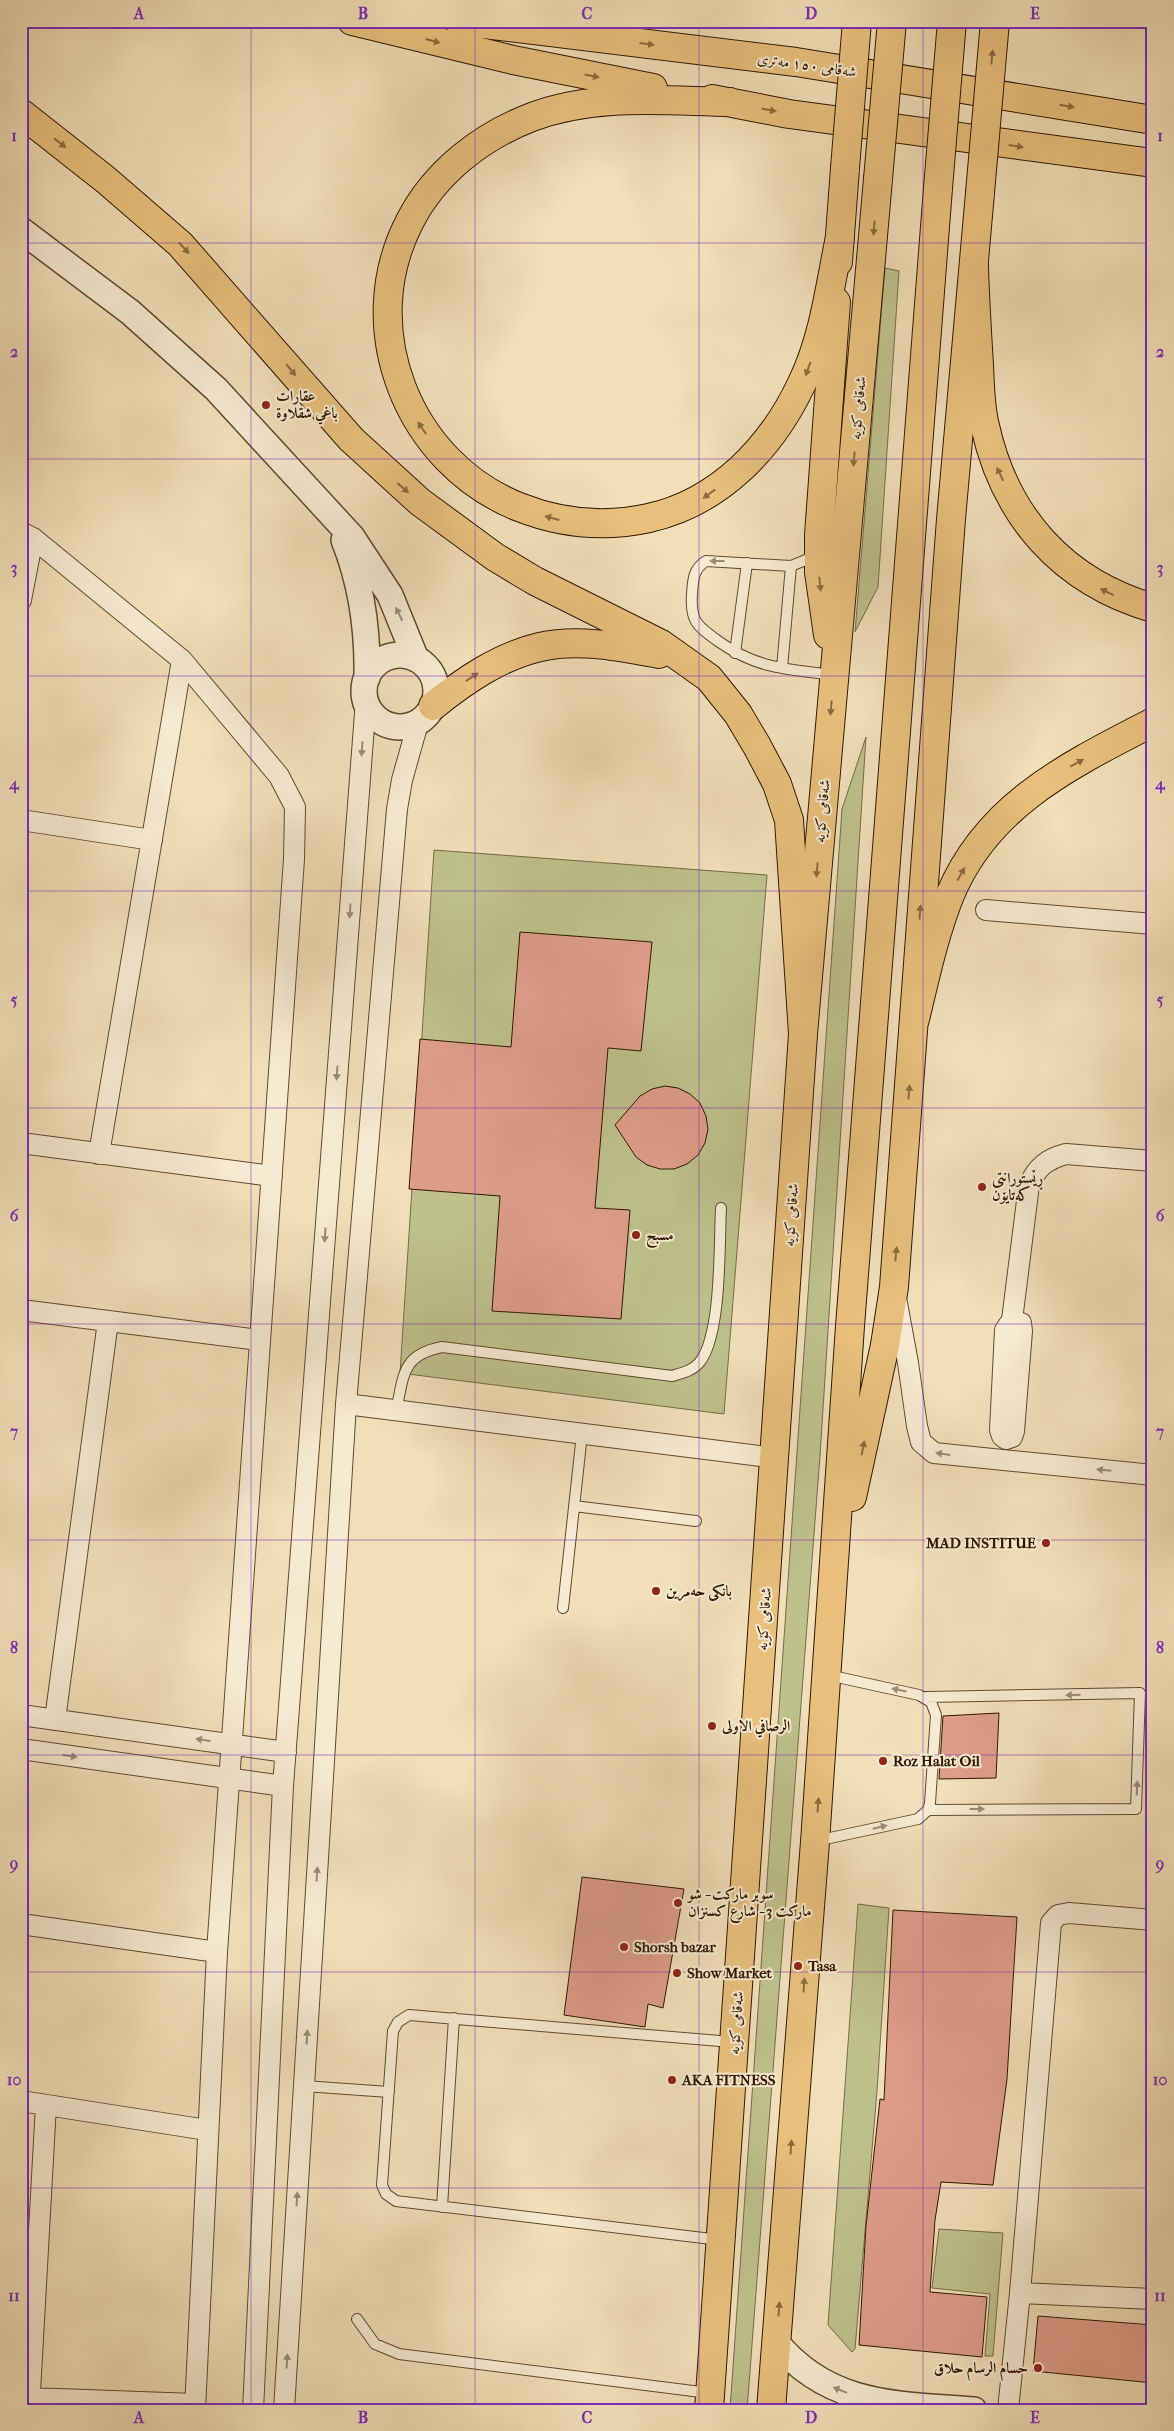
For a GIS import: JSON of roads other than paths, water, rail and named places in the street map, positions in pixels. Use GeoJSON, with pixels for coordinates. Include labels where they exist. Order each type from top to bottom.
{"type":"FeatureCollection","features":[{"type":"Feature","properties":{"kind":"highway"},"geometry":{"type":"LineString","coordinates":[[352,21],[513,60],[789,114],[1148,164]]}},
{"type":"Feature","properties":{"kind":"highway","name":"شەقامی ١٥٠ مەتری"},"geometry":{"type":"LineString","coordinates":[[460,21],[796,62],[1153,120]]}},
{"type":"Feature","properties":{"kind":"highway"},"geometry":{"type":"LineString","coordinates":[[834,675],[822,600],[819,535],[857,21]]}},
{"type":"Feature","properties":{"kind":"highway","name":"شەقامی کۆیە"},"geometry":{"type":"LineString","coordinates":[[709,2401],[776,1458],[803,1034],[892,21]]}},
{"type":"Feature","properties":{"kind":"highway"},"geometry":{"type":"LineString","coordinates":[[771,2410],[815,1842],[849,1336],[952,21]]}},
{"type":"Feature","properties":{"kind":"highway"},"geometry":{"type":"LineString","coordinates":[[833,1581],[885,1345],[894,1287],[915,1020],[917,954],[948,558],[995,21]]}},
{"type":"Feature","properties":{"kind":"highway"},"geometry":{"type":"LineString","coordinates":[[730,102],[614,100],[559,109],[532,117],[499,133],[468,152],[435,183],[410,221],[394,264],[388,309],[392,354],[405,398],[418,424],[436,448],[456,469],[478,487],[504,501],[555,519],[606,524],[631,522],[681,509],[703,499],[751,459],[772,435],[804,380],[815,350],[840,237]]}},
{"type":"Feature","properties":{"kind":"highway"},"geometry":{"type":"LineString","coordinates":[[21,113],[106,180],[180,244],[351,439],[420,502],[495,557],[535,581],[660,644],[709,678],[738,714],[777,784],[789,820],[803,1034]]}},
{"type":"Feature","properties":{"kind":"highway"},"geometry":{"type":"LineString","coordinates":[[974,267],[984,424],[995,463],[1012,500],[1034,533],[1062,562],[1094,585],[1123,599],[1153,608]]}},
{"type":"Feature","properties":{"kind":"highway"},"geometry":{"type":"LineString","coordinates":[[426,714],[455,688],[494,664],[540,647],[575,644],[614,645],[682,658]]}},
{"type":"Feature","properties":{"kind":"highway"},"geometry":{"type":"LineString","coordinates":[[915,1020],[941,920],[951,894],[964,869],[996,823],[1038,786],[1153,722]]}},
{"type":"Feature","properties":{"kind":"street"},"geometry":{"type":"LineString","coordinates":[[21,230],[130,312],[216,389],[329,512],[372,566],[397,611],[416,659]]}},
{"type":"Feature","properties":{"kind":"street"},"geometry":{"type":"LineString","coordinates":[[252,2410],[283,1786],[366,689],[366,628],[359,587],[350,556],[329,512]]}},
{"type":"Feature","properties":{"kind":"street"},"geometry":{"type":"LineString","coordinates":[[21,600],[27,535]]}},
{"type":"Feature","properties":{"kind":"street"},"geometry":{"type":"LineString","coordinates":[[27,535],[182,660],[279,776],[295,807],[294,859],[217,1952],[195,2407],[29,2404],[26,2364],[46,2105]]}},
{"type":"Feature","properties":{"kind":"street"},"geometry":{"type":"LineString","coordinates":[[284,2410],[346,1404],[397,809],[402,780],[426,714],[436,696],[432,674],[426,665],[416,659],[405,656],[388,658],[373,668],[366,689],[369,709],[382,722],[400,727],[426,714]]}},
{"type":"Feature","properties":{"kind":"street"},"geometry":{"type":"LineString","coordinates":[[99,1154],[182,660]]}},
{"type":"Feature","properties":{"kind":"street"},"geometry":{"type":"LineString","coordinates":[[21,820],[152,840]]}},
{"type":"Feature","properties":{"kind":"street"},"geometry":{"type":"LineString","coordinates":[[986,910],[1153,924]]}},
{"type":"Feature","properties":{"kind":"street"},"geometry":{"type":"LineString","coordinates":[[21,1144],[272,1176]]}},
{"type":"Feature","properties":{"kind":"street"},"geometry":{"type":"LineString","coordinates":[[1012,1320],[1021,1323],[1022,1332],[1014,1431],[1012,1437],[1006,1439],[1002,1436],[1000,1430],[1005,1330],[1012,1320],[1029,1185],[1034,1173],[1054,1157],[1066,1154],[1153,1161]]}},
{"type":"Feature","properties":{"kind":"street"},"geometry":{"type":"LineString","coordinates":[[894,1287],[908,1363],[916,1426],[921,1442],[934,1453],[1153,1475]]}},
{"type":"Feature","properties":{"kind":"street"},"geometry":{"type":"LineString","coordinates":[[21,1310],[259,1340]]}},
{"type":"Feature","properties":{"kind":"street"},"geometry":{"type":"LineString","coordinates":[[56,1720],[108,1320]]}},
{"type":"Feature","properties":{"kind":"street"},"geometry":{"type":"LineString","coordinates":[[346,1404],[776,1458]]}},
{"type":"Feature","properties":{"kind":"street"},"geometry":{"type":"LineString","coordinates":[[21,1715],[286,1752]]}},
{"type":"Feature","properties":{"kind":"street"},"geometry":{"type":"LineString","coordinates":[[21,1749],[283,1786]]}},
{"type":"Feature","properties":{"kind":"street"},"geometry":{"type":"LineString","coordinates":[[1008,2410],[1020,2294],[1051,1923],[1058,1915],[1069,1913],[1153,1920]]}},
{"type":"Feature","properties":{"kind":"street"},"geometry":{"type":"LineString","coordinates":[[21,1924],[217,1952]]}},
{"type":"Feature","properties":{"kind":"street"},"geometry":{"type":"LineString","coordinates":[[21,2101],[207,2130]]}},
{"type":"Feature","properties":{"kind":"street"},"geometry":{"type":"LineString","coordinates":[[1020,2294],[1153,2299]]}},
{"type":"Feature","properties":{"kind":"street"},"geometry":{"type":"LineString","coordinates":[[776,2342],[800,2367],[829,2385],[871,2401],[918,2408],[974,2410]]}},
{"type":"Feature","properties":{"kind":"lane"},"geometry":{"type":"LineString","coordinates":[[819,535],[808,559],[792,566],[706,562],[700,565],[693,578],[691,606],[694,619],[701,629],[735,653],[766,666],[834,675]]}},
{"type":"Feature","properties":{"kind":"lane"},"geometry":{"type":"LineString","coordinates":[[735,653],[747,563]]}},
{"type":"Feature","properties":{"kind":"lane"},"geometry":{"type":"LineString","coordinates":[[782,668],[792,566]]}},
{"type":"Feature","properties":{"kind":"lane"},"geometry":{"type":"LineString","coordinates":[[396,1411],[405,1368],[410,1360],[431,1349],[442,1347],[672,1376],[688,1371],[698,1364],[710,1339],[714,1319],[721,1208]]}},
{"type":"Feature","properties":{"kind":"lane"},"geometry":{"type":"LineString","coordinates":[[563,1608],[582,1434]]}},
{"type":"Feature","properties":{"kind":"lane"},"geometry":{"type":"LineString","coordinates":[[574,1506],[696,1521]]}},
{"type":"Feature","properties":{"kind":"lane"},"geometry":{"type":"LineString","coordinates":[[815,1842],[918,1819],[928,1810],[1136,1809],[1140,1693],[926,1697],[826,1674]]}},
{"type":"Feature","properties":{"kind":"lane"},"geometry":{"type":"LineString","coordinates":[[926,1697],[935,1708],[936,1715],[928,1810]]}},
{"type":"Feature","properties":{"kind":"lane"},"geometry":{"type":"LineString","coordinates":[[721,2240],[396,2201],[386,2194],[382,2185],[393,2031],[398,2022],[408,2015],[735,2043]]}},
{"type":"Feature","properties":{"kind":"lane"},"geometry":{"type":"LineString","coordinates":[[442,2206],[454,2018]]}},
{"type":"Feature","properties":{"kind":"lane"},"geometry":{"type":"LineString","coordinates":[[304,2086],[389,2092]]}},
{"type":"Feature","properties":{"kind":"lane"},"geometry":{"type":"LineString","coordinates":[[357,2319],[375,2344],[399,2354],[709,2401]]}},
{"type":"Feature","properties":{"kind":"place","name":"عقارات باغي شقلاوة"},"geometry":{"type":"Point","coordinates":[266,405]}},
{"type":"Feature","properties":{"kind":"place","name":"ڕێستورانتی کەتایۆن"},"geometry":{"type":"Point","coordinates":[982,1187]}},
{"type":"Feature","properties":{"kind":"place","name":"مسبح"},"geometry":{"type":"Point","coordinates":[636,1235]}},
{"type":"Feature","properties":{"kind":"place","name":"MAD INSTITUE"},"geometry":{"type":"Point","coordinates":[1046,1543]}},
{"type":"Feature","properties":{"kind":"place","name":"بانكی حه‌مرین"},"geometry":{"type":"Point","coordinates":[656,1591]}},
{"type":"Feature","properties":{"kind":"place","name":"الرصافي الاولى"},"geometry":{"type":"Point","coordinates":[712,1726]}},
{"type":"Feature","properties":{"kind":"place","name":"Roz Halat Oil"},"geometry":{"type":"Point","coordinates":[883,1761]}},
{"type":"Feature","properties":{"kind":"place","name":"سوبر ماركت - شو ماركت 3 - شارع كسنزان"},"geometry":{"type":"Point","coordinates":[678,1903]}},
{"type":"Feature","properties":{"kind":"place","name":"Shorsh bazar"},"geometry":{"type":"Point","coordinates":[624,1947]}},
{"type":"Feature","properties":{"kind":"place","name":"Tasa"},"geometry":{"type":"Point","coordinates":[798,1966]}},
{"type":"Feature","properties":{"kind":"place","name":"Show Market"},"geometry":{"type":"Point","coordinates":[677,1973]}},
{"type":"Feature","properties":{"kind":"place","name":"AKA FITNESS"},"geometry":{"type":"Point","coordinates":[672,2080]}},
{"type":"Feature","properties":{"kind":"place","name":"حسام الرسام حلاق"},"geometry":{"type":"Point","coordinates":[1038,2368]}}]}
